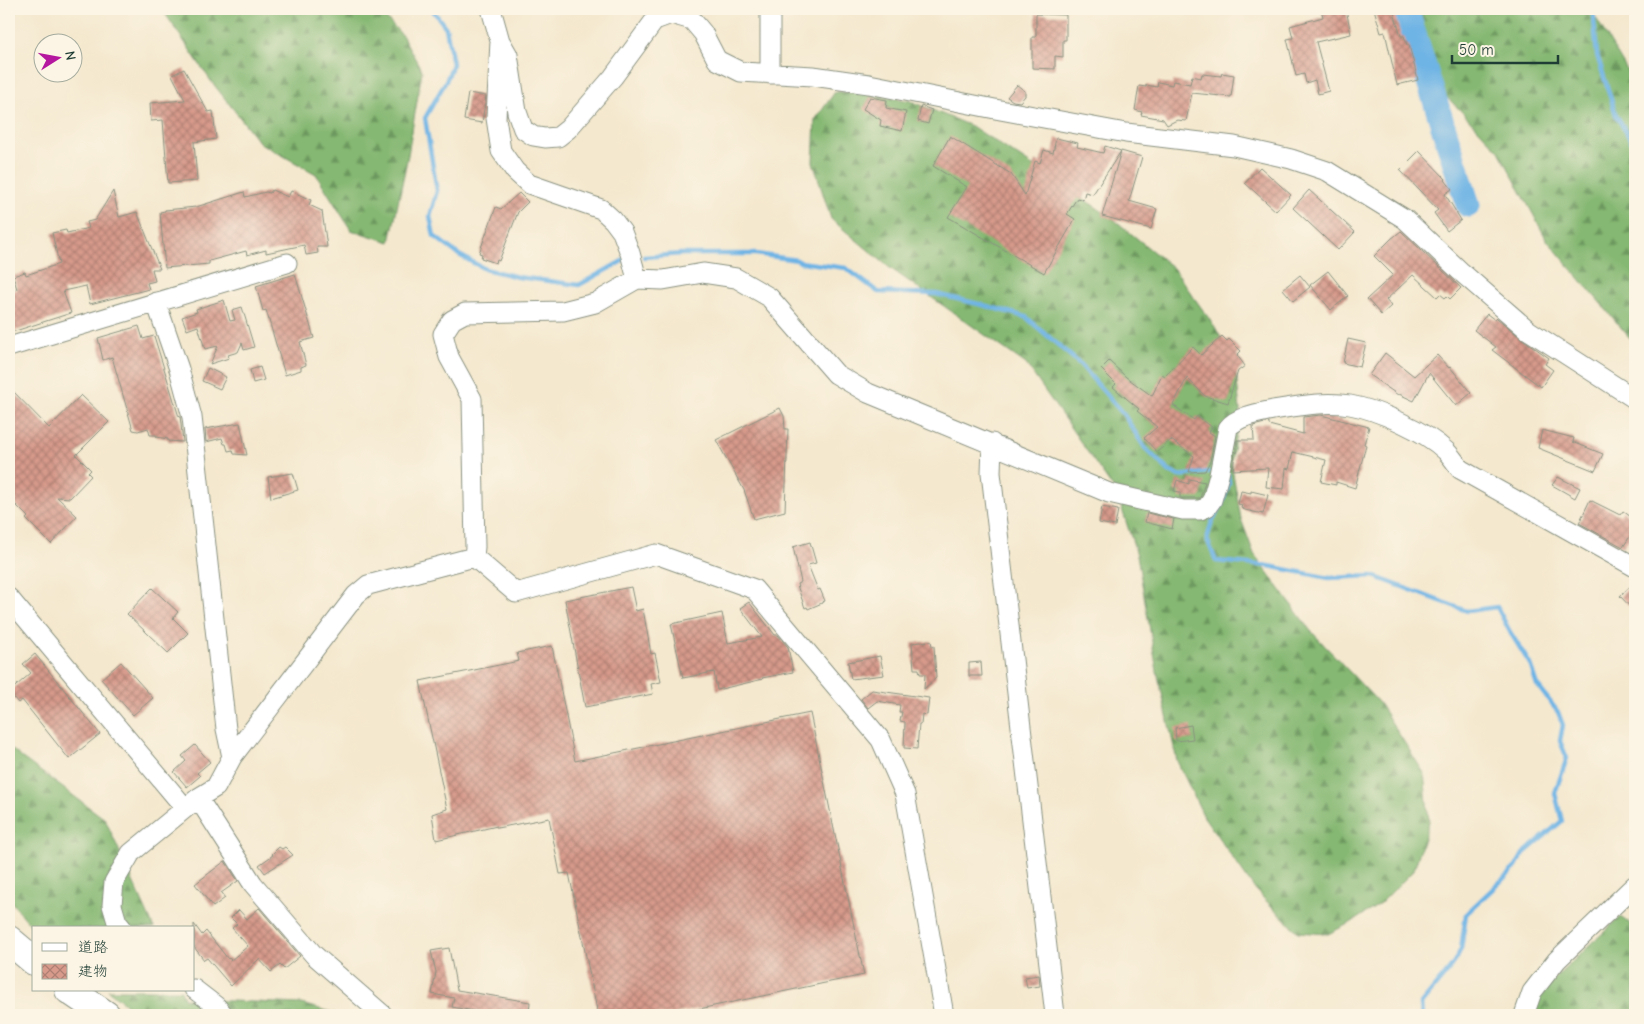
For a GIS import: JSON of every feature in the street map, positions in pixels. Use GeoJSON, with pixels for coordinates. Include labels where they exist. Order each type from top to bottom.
{"type":"FeatureCollection","features":[{"type":"Feature","properties":{"kind":"highway"},"geometry":{"type":"LineString","coordinates":[[9,940],[32,959]]}},
{"type":"Feature","properties":{"kind":"highway"},"geometry":{"type":"LineString","coordinates":[[72,992],[106,1015]]}},
{"type":"Feature","properties":{"kind":"street"},"geometry":{"type":"LineString","coordinates":[[491,9],[500,41],[508,55],[517,112],[523,129],[533,136],[545,138],[558,137],[568,129],[613,76],[655,20],[671,14],[692,20],[703,33],[717,60],[741,72],[813,76],[869,84],[1126,133],[1234,146],[1291,159],[1326,171],[1405,219],[1460,271],[1528,330],[1635,399]]}},
{"type":"Feature","properties":{"kind":"street"},"geometry":{"type":"LineString","coordinates":[[770,9],[770,74]]}},
{"type":"Feature","properties":{"kind":"street"},"geometry":{"type":"LineString","coordinates":[[500,41],[496,118],[501,151],[515,171],[529,184],[601,209],[613,220],[622,232],[637,279]]}},
{"type":"Feature","properties":{"kind":"street"},"geometry":{"type":"LineString","coordinates":[[9,347],[287,262]]}},
{"type":"Feature","properties":{"kind":"street"},"geometry":{"type":"LineString","coordinates":[[474,557],[472,399],[450,356],[443,334],[452,320],[465,313],[563,311],[595,303],[637,279],[663,280],[703,274],[736,278],[769,297],[836,374],[868,393],[992,443],[1108,493],[1183,510],[1200,510],[1207,507],[1212,500],[1228,428],[1232,423],[1255,414],[1306,404],[1349,405],[1380,413],[1432,440],[1447,453],[1460,469],[1635,567]]}},
{"type":"Feature","properties":{"kind":"street"},"geometry":{"type":"LineString","coordinates":[[156,302],[179,369],[192,417],[226,729],[232,757]]}},
{"type":"Feature","properties":{"kind":"street"},"geometry":{"type":"LineString","coordinates":[[992,443],[991,473],[1055,1015]]}},
{"type":"Feature","properties":{"kind":"street"},"geometry":{"type":"LineString","coordinates":[[474,557],[516,593],[656,554],[754,589],[881,740],[905,794],[944,1015]]}},
{"type":"Feature","properties":{"kind":"street"},"geometry":{"type":"LineString","coordinates":[[120,926],[117,922],[112,905],[114,882],[131,853],[192,803],[216,787],[232,757],[356,595],[368,585],[474,557]]}},
{"type":"Feature","properties":{"kind":"street"},"geometry":{"type":"LineString","coordinates":[[9,598],[192,803],[252,884],[314,955],[383,1015]]}},
{"type":"Feature","properties":{"kind":"street"},"geometry":{"type":"LineString","coordinates":[[1524,1015],[1532,992],[1557,960],[1635,885]]}},
{"type":"Feature","properties":{"kind":"street"},"geometry":{"type":"LineString","coordinates":[[195,990],[216,1006],[224,1015]]}},
{"type":"Feature","properties":{"kind":"green space"},"geometry":{"type":"Polygon","coordinates":[[[162,9],[377,9],[402,35],[422,71],[408,155],[390,242],[351,230],[316,174],[260,143],[211,81],[162,9]]]}},
{"type":"Feature","properties":{"kind":"green space"},"geometry":{"type":"Polygon","coordinates":[[[1396,9],[1593,9],[1596,18],[1635,84],[1635,344],[1547,240],[1499,151],[1422,73],[1396,9]]]}},
{"type":"Feature","properties":{"kind":"green space"},"geometry":{"type":"Polygon","coordinates":[[[835,92],[857,92],[911,101],[973,127],[1111,217],[1173,268],[1215,327],[1235,363],[1240,410],[1231,462],[1241,519],[1254,554],[1310,630],[1379,703],[1424,773],[1429,822],[1414,870],[1380,904],[1352,922],[1328,934],[1298,932],[1256,891],[1204,817],[1177,761],[1157,671],[1137,555],[1117,494],[1026,364],[890,268],[831,219],[813,162],[815,120],[835,92]]]}},
{"type":"Feature","properties":{"kind":"green space"},"geometry":{"type":"Polygon","coordinates":[[[9,747],[105,819],[153,926],[32,927],[9,899],[9,747]]]}},
{"type":"Feature","properties":{"kind":"green space"},"geometry":{"type":"Polygon","coordinates":[[[1620,917],[1635,927],[1635,1015],[1530,1015],[1527,988],[1556,977],[1620,917]]]}},
{"type":"Feature","properties":{"kind":"green space"},"geometry":{"type":"Polygon","coordinates":[[[110,992],[182,992],[185,999],[301,1004],[342,1015],[139,1015],[110,992]]]}},
{"type":"Feature","properties":{"kind":"building"},"geometry":{"type":"Polygon","coordinates":[[[1321,9],[1346,9],[1351,34],[1316,42],[1329,91],[1318,94],[1315,80],[1306,83],[1304,74],[1296,76],[1287,39],[1293,38],[1290,26],[1323,17],[1321,9]]]}},
{"type":"Feature","properties":{"kind":"building"},"geometry":{"type":"Polygon","coordinates":[[[1374,9],[1393,9],[1401,36],[1404,36],[1407,45],[1409,45],[1418,80],[1397,85],[1385,32],[1381,33],[1374,9]]]}},
{"type":"Feature","properties":{"kind":"building"},"geometry":{"type":"Polygon","coordinates":[[[1036,14],[1066,15],[1066,40],[1063,40],[1063,57],[1055,56],[1055,69],[1032,68],[1032,37],[1036,37],[1036,14]]]}},
{"type":"Feature","properties":{"kind":"building"},"geometry":{"type":"Polygon","coordinates":[[[184,69],[208,112],[213,111],[216,139],[194,142],[197,181],[168,183],[163,120],[151,121],[150,103],[185,100],[172,75],[184,69]]]}},
{"type":"Feature","properties":{"kind":"building"},"geometry":{"type":"Polygon","coordinates":[[[1222,73],[1234,75],[1231,97],[1192,93],[1186,121],[1177,120],[1167,125],[1163,119],[1141,115],[1142,112],[1135,110],[1139,86],[1157,87],[1158,82],[1172,85],[1173,81],[1190,84],[1192,76],[1201,78],[1202,74],[1221,76],[1222,73]]]}},
{"type":"Feature","properties":{"kind":"building"},"geometry":{"type":"Polygon","coordinates":[[[1017,85],[1025,91],[1025,96],[1020,102],[1013,101],[1007,97],[1017,85]]]}},
{"type":"Feature","properties":{"kind":"building"},"geometry":{"type":"Polygon","coordinates":[[[468,93],[486,96],[482,123],[464,120],[468,93]]]}},
{"type":"Feature","properties":{"kind":"building"},"geometry":{"type":"Polygon","coordinates":[[[870,97],[887,100],[886,108],[906,112],[902,131],[880,126],[881,120],[863,109],[870,97]]]}},
{"type":"Feature","properties":{"kind":"building"},"geometry":{"type":"Polygon","coordinates":[[[921,106],[932,110],[928,124],[918,121],[921,106]]]}},
{"type":"Feature","properties":{"kind":"building"},"geometry":{"type":"Polygon","coordinates":[[[950,136],[1011,174],[1025,195],[1035,161],[1040,163],[1044,150],[1053,153],[1056,138],[1078,143],[1077,147],[1103,153],[1105,146],[1121,151],[1093,194],[1085,192],[1083,200],[1077,198],[1067,214],[1075,219],[1044,273],[948,217],[967,187],[933,166],[950,136]]]}},
{"type":"Feature","properties":{"kind":"building"},"geometry":{"type":"Polygon","coordinates":[[[1121,151],[1142,157],[1129,201],[1157,209],[1151,229],[1102,216],[1121,151]]]}},
{"type":"Feature","properties":{"kind":"building"},"geometry":{"type":"Polygon","coordinates":[[[1419,151],[1446,179],[1452,189],[1445,194],[1461,220],[1447,231],[1434,213],[1438,210],[1400,170],[1419,151]]]}},
{"type":"Feature","properties":{"kind":"building"},"geometry":{"type":"Polygon","coordinates":[[[1260,167],[1291,195],[1276,211],[1245,183],[1260,167]]]}},
{"type":"Feature","properties":{"kind":"building"},"geometry":{"type":"Polygon","coordinates":[[[272,190],[288,197],[291,191],[311,200],[309,205],[322,211],[327,247],[317,247],[318,253],[306,255],[304,245],[266,253],[266,250],[247,255],[246,251],[209,261],[209,264],[165,268],[160,212],[196,207],[244,192],[245,197],[266,192],[270,193],[272,190]]]}},
{"type":"Feature","properties":{"kind":"building"},"geometry":{"type":"Polygon","coordinates":[[[1309,190],[1355,232],[1338,250],[1293,208],[1309,190]]]}},
{"type":"Feature","properties":{"kind":"building"},"geometry":{"type":"Polygon","coordinates":[[[113,191],[119,217],[137,212],[160,269],[152,269],[155,281],[147,283],[149,289],[90,304],[86,286],[63,291],[71,313],[9,333],[9,292],[17,289],[13,276],[25,272],[26,275],[59,264],[52,233],[66,230],[67,233],[89,228],[87,222],[95,220],[113,191]]]}},
{"type":"Feature","properties":{"kind":"building"},"geometry":{"type":"Polygon","coordinates":[[[519,193],[528,202],[518,212],[499,261],[497,260],[496,263],[481,258],[482,254],[479,253],[496,207],[501,209],[519,193]]]}},
{"type":"Feature","properties":{"kind":"building"},"geometry":{"type":"Polygon","coordinates":[[[1401,231],[1461,288],[1450,299],[1440,294],[1437,297],[1413,275],[1386,300],[1391,306],[1381,315],[1367,299],[1393,275],[1374,256],[1401,231]]]}},
{"type":"Feature","properties":{"kind":"building"},"geometry":{"type":"Polygon","coordinates":[[[1328,271],[1348,296],[1331,310],[1310,285],[1328,271]]]}},
{"type":"Feature","properties":{"kind":"building"},"geometry":{"type":"Polygon","coordinates":[[[295,274],[314,338],[300,342],[306,365],[301,367],[301,370],[285,375],[266,310],[263,311],[256,286],[295,274]]]}},
{"type":"Feature","properties":{"kind":"building"},"geometry":{"type":"Polygon","coordinates":[[[1300,275],[1310,287],[1293,301],[1283,289],[1300,275]]]}},
{"type":"Feature","properties":{"kind":"building"},"geometry":{"type":"Polygon","coordinates":[[[224,300],[230,321],[235,320],[232,310],[242,307],[254,347],[244,350],[242,343],[238,352],[228,355],[229,358],[210,364],[218,346],[205,349],[198,326],[187,330],[182,317],[197,312],[196,309],[224,300]]]}},
{"type":"Feature","properties":{"kind":"building"},"geometry":{"type":"Polygon","coordinates":[[[1487,314],[1495,320],[1497,318],[1549,358],[1545,364],[1553,370],[1541,387],[1492,350],[1496,347],[1474,330],[1487,314]]]}},
{"type":"Feature","properties":{"kind":"building"},"geometry":{"type":"Polygon","coordinates":[[[139,326],[143,339],[154,336],[180,416],[183,442],[168,441],[168,439],[157,437],[156,435],[150,435],[148,428],[138,431],[133,430],[112,357],[103,360],[98,338],[139,326]]]}},
{"type":"Feature","properties":{"kind":"building"},"geometry":{"type":"Polygon","coordinates":[[[1222,336],[1227,341],[1229,339],[1241,351],[1237,355],[1245,366],[1238,371],[1228,403],[1205,396],[1187,378],[1173,405],[1194,420],[1197,416],[1212,427],[1209,432],[1215,436],[1210,461],[1205,471],[1189,472],[1194,456],[1171,440],[1157,452],[1144,438],[1157,427],[1137,411],[1139,409],[1113,387],[1116,384],[1101,369],[1109,361],[1126,377],[1152,396],[1162,374],[1165,376],[1193,347],[1201,355],[1222,336]]]}},
{"type":"Feature","properties":{"kind":"building"},"geometry":{"type":"Polygon","coordinates":[[[1348,339],[1366,343],[1360,367],[1343,363],[1348,339]]]}},
{"type":"Feature","properties":{"kind":"building"},"geometry":{"type":"Polygon","coordinates":[[[1385,353],[1414,376],[1437,355],[1450,367],[1471,393],[1456,406],[1429,373],[1414,401],[1398,395],[1369,375],[1385,353]]]}},
{"type":"Feature","properties":{"kind":"building"},"geometry":{"type":"Polygon","coordinates":[[[260,367],[264,380],[253,383],[250,370],[260,367]]]}},
{"type":"Feature","properties":{"kind":"building"},"geometry":{"type":"Polygon","coordinates":[[[208,368],[226,377],[220,389],[202,381],[208,368]]]}},
{"type":"Feature","properties":{"kind":"building"},"geometry":{"type":"Polygon","coordinates":[[[9,387],[49,428],[81,395],[109,422],[76,455],[91,470],[88,473],[91,476],[70,498],[57,497],[77,516],[51,544],[26,519],[28,517],[9,498],[9,387]]]}},
{"type":"Feature","properties":{"kind":"building"},"geometry":{"type":"Polygon","coordinates":[[[780,408],[784,416],[785,429],[788,429],[785,511],[754,519],[744,490],[716,440],[780,408]]]}},
{"type":"Feature","properties":{"kind":"building"},"geometry":{"type":"Polygon","coordinates":[[[1321,415],[1369,427],[1355,488],[1336,482],[1336,485],[1321,482],[1326,460],[1293,452],[1289,469],[1286,468],[1284,489],[1266,487],[1268,468],[1233,470],[1235,451],[1237,453],[1237,440],[1254,440],[1253,426],[1269,422],[1269,425],[1303,434],[1303,417],[1321,415]]]}},
{"type":"Feature","properties":{"kind":"building"},"geometry":{"type":"Polygon","coordinates":[[[240,423],[247,455],[234,454],[233,450],[228,451],[222,438],[206,442],[205,429],[240,423]]]}},
{"type":"Feature","properties":{"kind":"building"},"geometry":{"type":"Polygon","coordinates":[[[1542,430],[1574,438],[1573,442],[1603,454],[1595,471],[1538,448],[1542,430]]]}},
{"type":"Feature","properties":{"kind":"building"},"geometry":{"type":"Polygon","coordinates":[[[293,473],[298,490],[271,498],[268,477],[293,473]]]}},
{"type":"Feature","properties":{"kind":"building"},"geometry":{"type":"Polygon","coordinates":[[[1558,477],[1580,488],[1575,498],[1552,485],[1558,477]]]}},
{"type":"Feature","properties":{"kind":"building"},"geometry":{"type":"Polygon","coordinates":[[[1189,479],[1205,482],[1200,498],[1180,498],[1180,492],[1174,491],[1177,480],[1189,484],[1189,479]]]}},
{"type":"Feature","properties":{"kind":"building"},"geometry":{"type":"Polygon","coordinates":[[[1241,491],[1268,495],[1263,514],[1241,508],[1242,505],[1238,504],[1241,491]]]}},
{"type":"Feature","properties":{"kind":"building"},"geometry":{"type":"Polygon","coordinates":[[[1590,500],[1620,515],[1623,511],[1635,520],[1635,529],[1623,547],[1579,523],[1590,500]]]}},
{"type":"Feature","properties":{"kind":"building"},"geometry":{"type":"Polygon","coordinates":[[[1102,507],[1118,510],[1115,526],[1099,523],[1102,507]]]}},
{"type":"Feature","properties":{"kind":"building"},"geometry":{"type":"Polygon","coordinates":[[[1147,513],[1174,519],[1172,529],[1145,522],[1147,513]]]}},
{"type":"Feature","properties":{"kind":"building"},"geometry":{"type":"Polygon","coordinates":[[[810,542],[816,563],[808,565],[818,590],[820,589],[825,601],[808,609],[807,607],[805,608],[797,584],[801,582],[793,547],[810,542]]]}},
{"type":"Feature","properties":{"kind":"building"},"geometry":{"type":"Polygon","coordinates":[[[1635,582],[1635,612],[1620,596],[1635,582]]]}},
{"type":"Feature","properties":{"kind":"building"},"geometry":{"type":"Polygon","coordinates":[[[631,587],[636,611],[643,609],[651,654],[655,653],[661,682],[651,684],[653,694],[585,707],[565,600],[631,587]]]}},
{"type":"Feature","properties":{"kind":"building"},"geometry":{"type":"Polygon","coordinates":[[[152,588],[178,612],[173,618],[188,633],[168,653],[127,614],[152,588]]]}},
{"type":"Feature","properties":{"kind":"building"},"geometry":{"type":"Polygon","coordinates":[[[749,602],[775,635],[778,635],[788,647],[793,672],[717,690],[714,672],[683,678],[671,624],[722,613],[728,643],[762,637],[740,608],[749,602]]]}},
{"type":"Feature","properties":{"kind":"building"},"geometry":{"type":"Polygon","coordinates":[[[931,641],[932,646],[934,646],[936,678],[924,689],[925,674],[920,674],[919,669],[914,669],[912,643],[931,641]]]}},
{"type":"Feature","properties":{"kind":"building"},"geometry":{"type":"Polygon","coordinates":[[[552,646],[575,761],[810,713],[864,975],[670,1015],[598,1015],[569,873],[560,874],[549,818],[497,828],[497,826],[436,840],[432,814],[447,809],[420,681],[519,661],[517,653],[552,646]]]}},
{"type":"Feature","properties":{"kind":"building"},"geometry":{"type":"Polygon","coordinates":[[[35,654],[100,734],[69,759],[22,700],[18,703],[9,692],[31,673],[23,664],[35,654]]]}},
{"type":"Feature","properties":{"kind":"building"},"geometry":{"type":"Polygon","coordinates":[[[880,656],[884,675],[851,679],[848,662],[880,656]]]}},
{"type":"Feature","properties":{"kind":"building"},"geometry":{"type":"Polygon","coordinates":[[[121,662],[153,698],[133,715],[101,679],[121,662]]]}},
{"type":"Feature","properties":{"kind":"building"},"geometry":{"type":"Polygon","coordinates":[[[981,662],[982,676],[969,676],[969,663],[981,662]]]}},
{"type":"Feature","properties":{"kind":"building"},"geometry":{"type":"Polygon","coordinates":[[[872,690],[929,698],[927,715],[922,714],[921,724],[919,724],[917,749],[904,748],[905,722],[900,721],[902,712],[899,712],[900,705],[877,701],[868,708],[861,699],[872,690]]]}},
{"type":"Feature","properties":{"kind":"building"},"geometry":{"type":"Polygon","coordinates":[[[1191,725],[1193,739],[1176,741],[1175,728],[1191,725]]]}},
{"type":"Feature","properties":{"kind":"building"},"geometry":{"type":"Polygon","coordinates":[[[195,745],[210,762],[197,773],[200,776],[187,787],[174,772],[186,761],[182,756],[195,745]]]}},
{"type":"Feature","properties":{"kind":"building"},"geometry":{"type":"Polygon","coordinates":[[[279,847],[282,849],[285,847],[293,855],[265,873],[259,865],[273,855],[279,847]]]}},
{"type":"Feature","properties":{"kind":"building"},"geometry":{"type":"Polygon","coordinates":[[[225,861],[238,881],[221,893],[225,898],[213,907],[195,884],[225,861]]]}},
{"type":"Feature","properties":{"kind":"building"},"geometry":{"type":"Polygon","coordinates":[[[259,908],[300,956],[284,969],[280,965],[271,972],[259,959],[231,986],[207,958],[204,960],[195,948],[194,924],[202,935],[206,931],[228,959],[231,960],[248,946],[232,928],[237,924],[231,918],[239,910],[247,919],[259,908]]]}},
{"type":"Feature","properties":{"kind":"building"},"geometry":{"type":"Polygon","coordinates":[[[449,948],[457,990],[530,1002],[529,1015],[496,1015],[452,1007],[454,998],[432,994],[436,972],[431,951],[449,948]]]}},
{"type":"Feature","properties":{"kind":"building"},"geometry":{"type":"Polygon","coordinates":[[[1039,975],[1040,986],[1027,988],[1025,977],[1039,975]]]}},
{"type":"Feature","properties":{"kind":"waterway"},"geometry":{"type":"LineString","coordinates":[[432,9],[446,28],[453,64],[446,81],[425,118],[437,191],[430,216],[434,236],[459,255],[485,269],[518,277],[579,285],[626,259]]}},
{"type":"Feature","properties":{"kind":"waterway"},"geometry":{"type":"LineString","coordinates":[[1406,9],[1468,205]]}},
{"type":"Feature","properties":{"kind":"waterway"},"geometry":{"type":"LineString","coordinates":[[1593,9],[1597,55],[1616,115],[1635,147]]}},
{"type":"Feature","properties":{"kind":"waterway"},"geometry":{"type":"LineString","coordinates":[[644,257],[681,254],[756,254],[797,260],[846,268],[878,292],[936,294],[1026,317],[1080,364],[1124,415],[1145,448],[1169,471],[1179,476],[1209,472]]}},
{"type":"Feature","properties":{"kind":"waterway"},"geometry":{"type":"LineString","coordinates":[[1228,475],[1229,483],[1221,506],[1212,521],[1207,539],[1216,561],[1269,566],[1329,578],[1373,576],[1467,611],[1497,607],[1530,664],[1537,685],[1558,712],[1563,725],[1560,741],[1567,758],[1555,793],[1562,821],[1523,854],[1516,867],[1466,914],[1461,949],[1453,965],[1421,1004],[1422,1015]]}}]}
